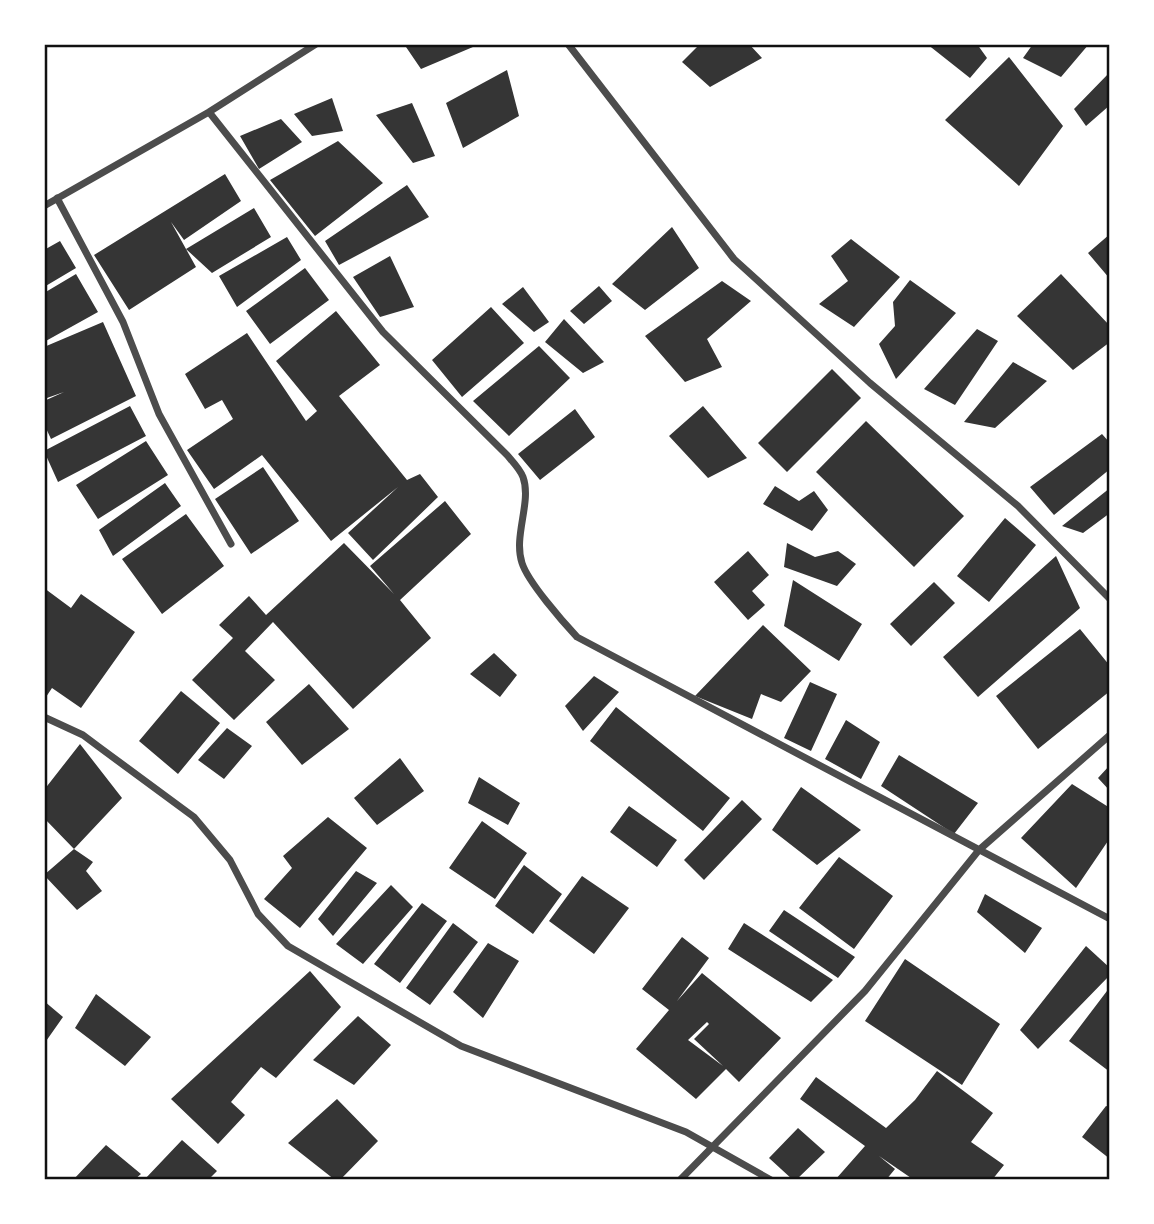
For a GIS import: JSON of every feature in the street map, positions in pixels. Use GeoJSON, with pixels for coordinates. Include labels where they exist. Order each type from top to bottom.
{"type":"FeatureCollection","features":[{"type":"Feature","properties":{"kind":"street"},"geometry":{"type":"LineString","coordinates":[[44,206],[209,112],[316,44]]}},
{"type":"Feature","properties":{"kind":"street"},"geometry":{"type":"LineString","coordinates":[[568,44],[734,258],[870,383],[1018,506],[1110,599]]}},
{"type":"Feature","properties":{"kind":"street"},"geometry":{"type":"LineString","coordinates":[[209,112],[383,332],[507,455],[523,476],[525,491],[520,535],[522,563],[537,589],[577,637],[1110,919]]}},
{"type":"Feature","properties":{"kind":"street"},"geometry":{"type":"LineString","coordinates":[[57,198],[123,322],[159,414],[231,544]]}},
{"type":"Feature","properties":{"kind":"street"},"geometry":{"type":"LineString","coordinates":[[44,717],[83,735],[194,817],[230,860],[258,914],[288,946],[461,1046],[686,1132],[771,1180]]}},
{"type":"Feature","properties":{"kind":"street"},"geometry":{"type":"LineString","coordinates":[[680,1180],[865,991],[979,850],[1110,735]]}},
{"type":"Feature","properties":{"kind":"building"},"geometry":{"type":"Polygon","coordinates":[[[412,44],[480,44],[421,69],[406,47],[412,44]]]}},
{"type":"Feature","properties":{"kind":"building"},"geometry":{"type":"Polygon","coordinates":[[[700,44],[749,44],[762,58],[710,87],[682,62],[700,44]]]}},
{"type":"Feature","properties":{"kind":"building"},"geometry":{"type":"Polygon","coordinates":[[[927,44],[977,44],[987,58],[970,78],[927,44]]]}},
{"type":"Feature","properties":{"kind":"building"},"geometry":{"type":"Polygon","coordinates":[[[1033,44],[1089,44],[1061,77],[1023,58],[1033,44]]]}},
{"type":"Feature","properties":{"kind":"building"},"geometry":{"type":"Polygon","coordinates":[[[1009,57],[1063,126],[1019,186],[945,120],[1009,57]]]}},
{"type":"Feature","properties":{"kind":"building"},"geometry":{"type":"Polygon","coordinates":[[[507,70],[519,116],[463,148],[446,103],[507,70]]]}},
{"type":"Feature","properties":{"kind":"building"},"geometry":{"type":"Polygon","coordinates":[[[1110,72],[1110,105],[1086,126],[1074,109],[1110,72]]]}},
{"type":"Feature","properties":{"kind":"building"},"geometry":{"type":"Polygon","coordinates":[[[332,98],[343,131],[312,136],[294,114],[332,98]]]}},
{"type":"Feature","properties":{"kind":"building"},"geometry":{"type":"Polygon","coordinates":[[[412,103],[435,156],[413,163],[376,115],[412,103]]]}},
{"type":"Feature","properties":{"kind":"building"},"geometry":{"type":"Polygon","coordinates":[[[281,119],[302,142],[259,169],[240,136],[281,119]]]}},
{"type":"Feature","properties":{"kind":"building"},"geometry":{"type":"Polygon","coordinates":[[[338,141],[383,183],[315,236],[270,180],[338,141]]]}},
{"type":"Feature","properties":{"kind":"building"},"geometry":{"type":"Polygon","coordinates":[[[225,174],[241,201],[184,240],[171,222],[196,267],[129,310],[94,255],[225,174]]]}},
{"type":"Feature","properties":{"kind":"building"},"geometry":{"type":"Polygon","coordinates":[[[407,185],[429,217],[339,265],[325,241],[407,185]]]}},
{"type":"Feature","properties":{"kind":"building"},"geometry":{"type":"Polygon","coordinates":[[[254,208],[271,237],[212,273],[186,249],[254,208]]]}},
{"type":"Feature","properties":{"kind":"building"},"geometry":{"type":"Polygon","coordinates":[[[672,227],[699,268],[645,310],[612,284],[672,227]]]}},
{"type":"Feature","properties":{"kind":"building"},"geometry":{"type":"Polygon","coordinates":[[[1110,234],[1110,279],[1088,253],[1110,234]]]}},
{"type":"Feature","properties":{"kind":"building"},"geometry":{"type":"Polygon","coordinates":[[[287,237],[301,260],[237,307],[219,276],[287,237]]]}},
{"type":"Feature","properties":{"kind":"building"},"geometry":{"type":"Polygon","coordinates":[[[851,239],[900,277],[854,327],[819,304],[848,281],[831,256],[851,239]]]}},
{"type":"Feature","properties":{"kind":"building"},"geometry":{"type":"Polygon","coordinates":[[[60,241],[76,268],[44,287],[44,250],[60,241]]]}},
{"type":"Feature","properties":{"kind":"building"},"geometry":{"type":"Polygon","coordinates":[[[390,256],[414,307],[380,317],[353,277],[390,256]]]}},
{"type":"Feature","properties":{"kind":"building"},"geometry":{"type":"Polygon","coordinates":[[[305,268],[329,300],[270,344],[246,311],[305,268]]]}},
{"type":"Feature","properties":{"kind":"building"},"geometry":{"type":"Polygon","coordinates":[[[76,274],[98,312],[44,342],[44,293],[76,274]]]}},
{"type":"Feature","properties":{"kind":"building"},"geometry":{"type":"Polygon","coordinates":[[[1061,274],[1110,326],[1110,342],[1073,370],[1017,316],[1061,274]]]}},
{"type":"Feature","properties":{"kind":"building"},"geometry":{"type":"Polygon","coordinates":[[[910,280],[956,313],[896,379],[879,344],[895,326],[893,302],[910,280]]]}},
{"type":"Feature","properties":{"kind":"building"},"geometry":{"type":"Polygon","coordinates":[[[722,281],[751,301],[707,339],[722,367],[685,382],[645,336],[722,281]]]}},
{"type":"Feature","properties":{"kind":"building"},"geometry":{"type":"Polygon","coordinates":[[[599,286],[612,301],[584,324],[570,311],[599,286]]]}},
{"type":"Feature","properties":{"kind":"building"},"geometry":{"type":"Polygon","coordinates":[[[523,287],[549,322],[534,332],[502,304],[523,287]]]}},
{"type":"Feature","properties":{"kind":"building"},"geometry":{"type":"Polygon","coordinates":[[[491,307],[524,343],[462,397],[432,360],[491,307]]]}},
{"type":"Feature","properties":{"kind":"building"},"geometry":{"type":"Polygon","coordinates":[[[336,311],[380,365],[339,396],[407,480],[420,474],[438,497],[373,560],[348,533],[398,487],[331,541],[262,455],[214,489],[187,450],[233,419],[222,400],[205,409],[185,374],[247,333],[306,421],[317,411],[276,361],[336,311]]]}},
{"type":"Feature","properties":{"kind":"building"},"geometry":{"type":"Polygon","coordinates":[[[564,319],[604,362],[583,373],[545,342],[564,319]]]}},
{"type":"Feature","properties":{"kind":"building"},"geometry":{"type":"Polygon","coordinates":[[[103,322],[136,396],[51,439],[44,424],[44,401],[64,392],[47,398],[44,392],[44,347],[103,322]]]}},
{"type":"Feature","properties":{"kind":"building"},"geometry":{"type":"Polygon","coordinates":[[[977,329],[998,341],[955,405],[924,389],[977,329]]]}},
{"type":"Feature","properties":{"kind":"building"},"geometry":{"type":"Polygon","coordinates":[[[539,346],[570,378],[509,436],[473,401],[539,346]]]}},
{"type":"Feature","properties":{"kind":"building"},"geometry":{"type":"Polygon","coordinates":[[[1013,362],[1047,381],[995,428],[964,422],[1013,362]]]}},
{"type":"Feature","properties":{"kind":"building"},"geometry":{"type":"Polygon","coordinates":[[[832,369],[861,398],[787,472],[758,443],[832,369]]]}},
{"type":"Feature","properties":{"kind":"building"},"geometry":{"type":"Polygon","coordinates":[[[130,406],[146,436],[58,482],[44,451],[130,406]]]}},
{"type":"Feature","properties":{"kind":"building"},"geometry":{"type":"Polygon","coordinates":[[[703,406],[747,458],[708,478],[669,436],[703,406]]]}},
{"type":"Feature","properties":{"kind":"building"},"geometry":{"type":"Polygon","coordinates":[[[575,409],[595,437],[540,480],[518,454],[575,409]]]}},
{"type":"Feature","properties":{"kind":"building"},"geometry":{"type":"Polygon","coordinates":[[[866,421],[964,516],[914,567],[816,472],[866,421]]]}},
{"type":"Feature","properties":{"kind":"building"},"geometry":{"type":"Polygon","coordinates":[[[1102,434],[1110,443],[1110,469],[1054,515],[1030,487],[1102,434]]]}},
{"type":"Feature","properties":{"kind":"building"},"geometry":{"type":"Polygon","coordinates":[[[146,441],[168,475],[98,519],[76,485],[146,441]]]}},
{"type":"Feature","properties":{"kind":"building"},"geometry":{"type":"Polygon","coordinates":[[[263,467],[299,521],[251,554],[215,499],[263,467]]]}},
{"type":"Feature","properties":{"kind":"building"},"geometry":{"type":"Polygon","coordinates":[[[165,483],[181,506],[113,556],[99,530],[165,483]]]}},
{"type":"Feature","properties":{"kind":"building"},"geometry":{"type":"Polygon","coordinates":[[[775,486],[799,501],[814,491],[828,510],[812,531],[763,504],[775,486]]]}},
{"type":"Feature","properties":{"kind":"building"},"geometry":{"type":"Polygon","coordinates":[[[1110,488],[1110,513],[1083,533],[1062,526],[1110,488]]]}},
{"type":"Feature","properties":{"kind":"building"},"geometry":{"type":"Polygon","coordinates":[[[445,501],[471,534],[400,600],[431,638],[353,709],[273,622],[245,651],[275,680],[234,720],[192,680],[233,638],[219,625],[249,596],[266,615],[344,543],[394,594],[370,566],[445,501]]]}},
{"type":"Feature","properties":{"kind":"building"},"geometry":{"type":"Polygon","coordinates":[[[186,514],[224,566],[162,614],[122,559],[186,514]]]}},
{"type":"Feature","properties":{"kind":"building"},"geometry":{"type":"Polygon","coordinates":[[[1005,518],[1036,545],[989,602],[957,576],[1005,518]]]}},
{"type":"Feature","properties":{"kind":"building"},"geometry":{"type":"Polygon","coordinates":[[[787,543],[815,557],[838,551],[856,564],[837,586],[784,567],[787,543]]]}},
{"type":"Feature","properties":{"kind":"building"},"geometry":{"type":"Polygon","coordinates":[[[748,551],[769,575],[752,591],[765,605],[748,620],[714,582],[748,551]]]}},
{"type":"Feature","properties":{"kind":"building"},"geometry":{"type":"Polygon","coordinates":[[[1056,556],[1080,608],[978,697],[943,657],[1056,556]]]}},
{"type":"Feature","properties":{"kind":"building"},"geometry":{"type":"Polygon","coordinates":[[[793,580],[862,624],[839,661],[784,626],[793,580]]]}},
{"type":"Feature","properties":{"kind":"building"},"geometry":{"type":"Polygon","coordinates":[[[934,582],[955,603],[911,646],[890,624],[934,582]]]}},
{"type":"Feature","properties":{"kind":"building"},"geometry":{"type":"Polygon","coordinates":[[[44,588],[71,608],[81,594],[135,632],[81,708],[52,688],[44,700],[44,588]]]}},
{"type":"Feature","properties":{"kind":"building"},"geometry":{"type":"Polygon","coordinates":[[[763,625],[811,671],[781,702],[761,694],[752,719],[695,696],[763,625]]]}},
{"type":"Feature","properties":{"kind":"building"},"geometry":{"type":"Polygon","coordinates":[[[1080,629],[1110,666],[1110,691],[1038,749],[996,696],[1080,629]]]}},
{"type":"Feature","properties":{"kind":"building"},"geometry":{"type":"Polygon","coordinates":[[[494,653],[517,675],[500,697],[470,674],[494,653]]]}},
{"type":"Feature","properties":{"kind":"building"},"geometry":{"type":"Polygon","coordinates":[[[594,676],[619,692],[583,731],[565,706],[594,676]]]}},
{"type":"Feature","properties":{"kind":"building"},"geometry":{"type":"Polygon","coordinates":[[[810,682],[837,694],[811,751],[784,738],[810,682]]]}},
{"type":"Feature","properties":{"kind":"building"},"geometry":{"type":"Polygon","coordinates":[[[309,684],[349,729],[302,765],[266,722],[309,684]]]}},
{"type":"Feature","properties":{"kind":"building"},"geometry":{"type":"Polygon","coordinates":[[[181,691],[220,723],[178,774],[139,741],[181,691]]]}},
{"type":"Feature","properties":{"kind":"building"},"geometry":{"type":"Polygon","coordinates":[[[616,707],[730,798],[703,831],[590,741],[616,707]]]}},
{"type":"Feature","properties":{"kind":"building"},"geometry":{"type":"Polygon","coordinates":[[[846,720],[880,742],[861,779],[825,759],[846,720]]]}},
{"type":"Feature","properties":{"kind":"building"},"geometry":{"type":"Polygon","coordinates":[[[227,728],[252,746],[224,779],[198,760],[227,728]]]}},
{"type":"Feature","properties":{"kind":"building"},"geometry":{"type":"Polygon","coordinates":[[[80,744],[122,798],[74,849],[44,818],[44,790],[80,744]]]}},
{"type":"Feature","properties":{"kind":"building"},"geometry":{"type":"Polygon","coordinates":[[[899,755],[978,803],[954,834],[881,786],[899,755]]]}},
{"type":"Feature","properties":{"kind":"building"},"geometry":{"type":"Polygon","coordinates":[[[400,758],[424,791],[377,825],[354,798],[400,758]]]}},
{"type":"Feature","properties":{"kind":"building"},"geometry":{"type":"Polygon","coordinates":[[[1110,765],[1110,791],[1098,778],[1110,765]]]}},
{"type":"Feature","properties":{"kind":"building"},"geometry":{"type":"Polygon","coordinates":[[[479,777],[520,803],[508,825],[468,803],[479,777]]]}},
{"type":"Feature","properties":{"kind":"building"},"geometry":{"type":"Polygon","coordinates":[[[1072,784],[1110,808],[1110,838],[1076,888],[1021,838],[1072,784]]]}},
{"type":"Feature","properties":{"kind":"building"},"geometry":{"type":"Polygon","coordinates":[[[801,787],[861,830],[817,865],[772,830],[801,787]]]}},
{"type":"Feature","properties":{"kind":"building"},"geometry":{"type":"Polygon","coordinates":[[[742,800],[762,819],[704,880],[684,860],[742,800]]]}},
{"type":"Feature","properties":{"kind":"building"},"geometry":{"type":"Polygon","coordinates":[[[629,806],[677,840],[657,867],[610,832],[629,806]]]}},
{"type":"Feature","properties":{"kind":"building"},"geometry":{"type":"Polygon","coordinates":[[[328,817],[367,848],[300,928],[264,899],[292,868],[283,856],[328,817]]]}},
{"type":"Feature","properties":{"kind":"building"},"geometry":{"type":"Polygon","coordinates":[[[482,821],[527,853],[495,899],[449,868],[482,821]]]}},
{"type":"Feature","properties":{"kind":"building"},"geometry":{"type":"Polygon","coordinates":[[[74,849],[93,862],[86,871],[102,891],[77,910],[44,875],[74,849]]]}},
{"type":"Feature","properties":{"kind":"building"},"geometry":{"type":"Polygon","coordinates":[[[839,857],[893,896],[854,949],[799,908],[839,857]]]}},
{"type":"Feature","properties":{"kind":"building"},"geometry":{"type":"Polygon","coordinates":[[[524,865],[562,894],[533,934],[495,906],[524,865]]]}},
{"type":"Feature","properties":{"kind":"building"},"geometry":{"type":"Polygon","coordinates":[[[356,871],[377,883],[333,936],[318,919],[356,871]]]}},
{"type":"Feature","properties":{"kind":"building"},"geometry":{"type":"Polygon","coordinates":[[[582,876],[629,908],[594,954],[549,921],[582,876]]]}},
{"type":"Feature","properties":{"kind":"building"},"geometry":{"type":"Polygon","coordinates":[[[391,885],[413,907],[363,964],[336,944],[391,885]]]}},
{"type":"Feature","properties":{"kind":"building"},"geometry":{"type":"Polygon","coordinates":[[[985,894],[1042,928],[1025,953],[977,912],[985,894]]]}},
{"type":"Feature","properties":{"kind":"building"},"geometry":{"type":"Polygon","coordinates":[[[422,903],[447,921],[400,983],[374,964],[422,903]]]}},
{"type":"Feature","properties":{"kind":"building"},"geometry":{"type":"Polygon","coordinates":[[[784,910],[855,957],[838,978],[769,931],[784,910]]]}},
{"type":"Feature","properties":{"kind":"building"},"geometry":{"type":"Polygon","coordinates":[[[453,923],[478,942],[430,1005],[406,988],[453,923]]]}},
{"type":"Feature","properties":{"kind":"building"},"geometry":{"type":"Polygon","coordinates":[[[744,923],[833,980],[811,1002],[728,949],[744,923]]]}},
{"type":"Feature","properties":{"kind":"building"},"geometry":{"type":"Polygon","coordinates":[[[682,937],[709,958],[677,1001],[702,973],[781,1038],[739,1082],[726,1069],[696,1099],[636,1049],[669,1010],[642,989],[682,937]],[[707,1022],[688,1040],[723,1066],[694,1039],[709,1024],[707,1022]]]}},
{"type":"Feature","properties":{"kind":"building"},"geometry":{"type":"Polygon","coordinates":[[[488,943],[519,961],[483,1018],[453,992],[488,943]]]}},
{"type":"Feature","properties":{"kind":"building"},"geometry":{"type":"Polygon","coordinates":[[[1086,946],[1110,968],[1110,975],[1038,1049],[1020,1030],[1086,946]]]}},
{"type":"Feature","properties":{"kind":"building"},"geometry":{"type":"Polygon","coordinates":[[[905,959],[1000,1024],[962,1085],[865,1021],[905,959]]]}},
{"type":"Feature","properties":{"kind":"building"},"geometry":{"type":"Polygon","coordinates":[[[310,971],[341,1007],[276,1078],[261,1067],[231,1102],[245,1115],[218,1144],[171,1099],[310,971]]]}},
{"type":"Feature","properties":{"kind":"building"},"geometry":{"type":"Polygon","coordinates":[[[1110,987],[1110,1072],[1069,1041],[1110,987]]]}},
{"type":"Feature","properties":{"kind":"building"},"geometry":{"type":"Polygon","coordinates":[[[96,994],[151,1037],[125,1066],[75,1028],[96,994]]]}},
{"type":"Feature","properties":{"kind":"building"},"geometry":{"type":"Polygon","coordinates":[[[44,1001],[63,1017],[44,1044],[44,1001]]]}},
{"type":"Feature","properties":{"kind":"building"},"geometry":{"type":"Polygon","coordinates":[[[358,1016],[391,1045],[354,1085],[313,1060],[358,1016]]]}},
{"type":"Feature","properties":{"kind":"building"},"geometry":{"type":"Polygon","coordinates":[[[937,1071],[993,1113],[971,1142],[1004,1165],[992,1180],[914,1180],[879,1156],[895,1169],[886,1180],[835,1180],[865,1146],[800,1099],[816,1077],[886,1128],[915,1100],[937,1071]]]}},
{"type":"Feature","properties":{"kind":"building"},"geometry":{"type":"Polygon","coordinates":[[[337,1099],[378,1141],[340,1180],[335,1180],[288,1143],[337,1099]]]}},
{"type":"Feature","properties":{"kind":"building"},"geometry":{"type":"Polygon","coordinates":[[[1106,1106],[1110,1107],[1110,1159],[1082,1137],[1106,1106]]]}},
{"type":"Feature","properties":{"kind":"building"},"geometry":{"type":"Polygon","coordinates":[[[798,1128],[825,1152],[793,1180],[769,1158],[798,1128]]]}},
{"type":"Feature","properties":{"kind":"building"},"geometry":{"type":"Polygon","coordinates":[[[182,1140],[217,1171],[208,1180],[144,1180],[182,1140]]]}},
{"type":"Feature","properties":{"kind":"building"},"geometry":{"type":"Polygon","coordinates":[[[106,1145],[141,1174],[134,1180],[73,1180],[106,1145]]]}}]}
